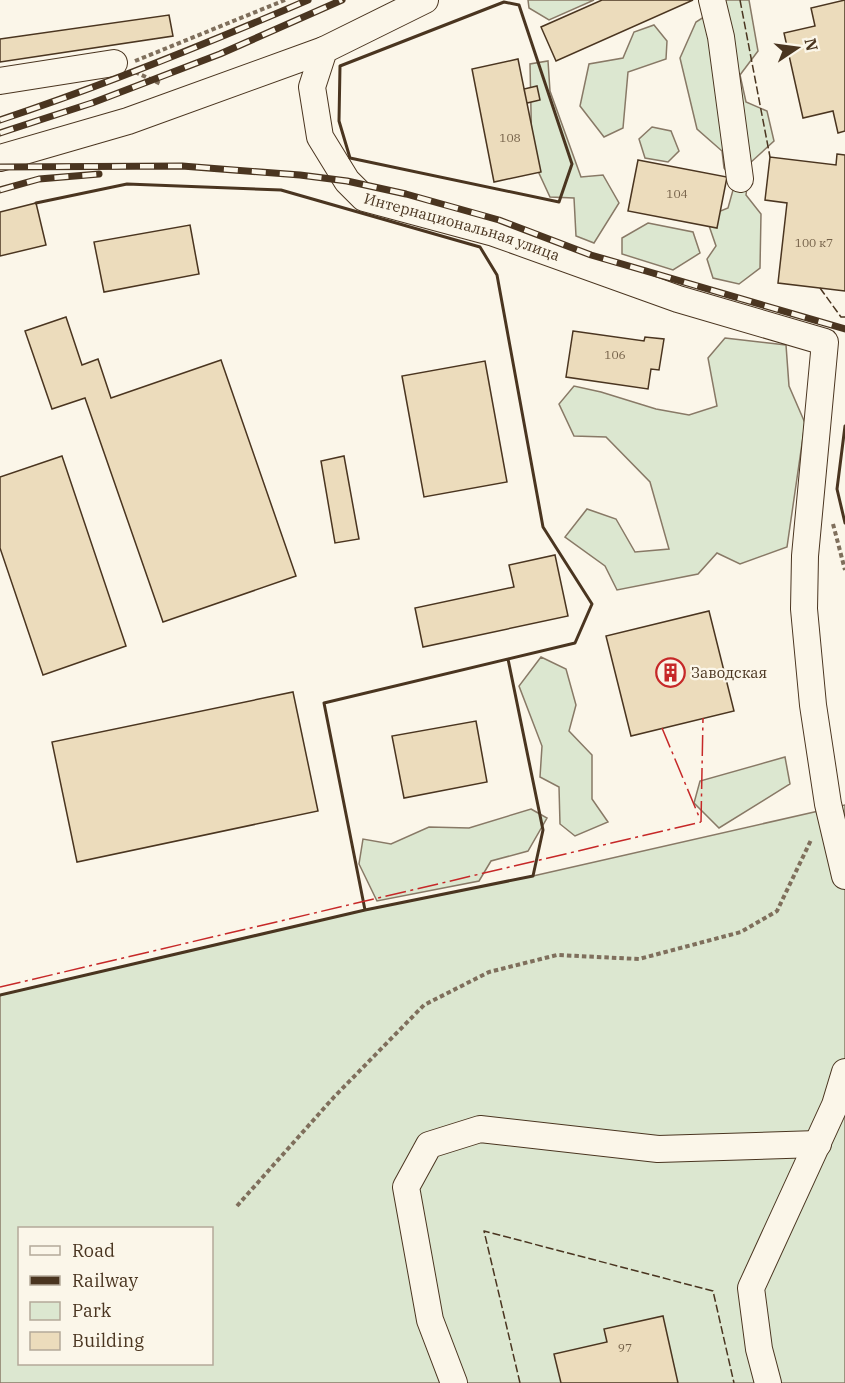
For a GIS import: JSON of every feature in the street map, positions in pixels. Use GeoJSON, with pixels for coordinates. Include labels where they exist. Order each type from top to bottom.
{"type":"FeatureCollection","features":[{"type":"Feature","properties":{"kind":"street"},"geometry":{"type":"LineString","coordinates":[[0,158],[128,122],[324,50],[425,0]]}},
{"type":"Feature","properties":{"kind":"street"},"geometry":{"type":"LineString","coordinates":[[712,0],[722,37],[740,179]]}},
{"type":"Feature","properties":{"kind":"street","name":"Интернациональная улица"},"geometry":{"type":"LineString","coordinates":[[324,50],[312,87],[320,137],[346,181],[364,198],[494,233],[678,299],[825,342],[805,556],[804,609],[813,705],[828,804]]}},
{"type":"Feature","properties":{"kind":"street"},"geometry":{"type":"LineString","coordinates":[[0,81],[114,63]]}},
{"type":"Feature","properties":{"kind":"street"},"geometry":{"type":"LineString","coordinates":[[828,804],[845,876]]}},
{"type":"Feature","properties":{"kind":"street"},"geometry":{"type":"LineString","coordinates":[[768,1383],[759,1348],[752,1288],[835,1105],[845,1072]]}},
{"type":"Feature","properties":{"kind":"street"},"geometry":{"type":"LineString","coordinates":[[454,1383],[430,1320],[406,1187],[429,1145],[480,1129],[658,1149],[818,1144]]}},
{"type":"Feature","properties":{"kind":"path"},"geometry":{"type":"LineString","coordinates":[[114,63],[138,61],[285,0]]}},
{"type":"Feature","properties":{"kind":"path"},"geometry":{"type":"LineString","coordinates":[[114,63],[192,98]]}},
{"type":"Feature","properties":{"kind":"path"},"geometry":{"type":"LineString","coordinates":[[237,1206],[334,1096],[424,1005],[489,972],[557,955],[639,959],[741,932],[777,910],[828,804]]}},
{"type":"Feature","properties":{"kind":"green space"},"geometry":{"type":"Polygon","coordinates":[[[528,0],[594,0],[549,20],[529,8],[528,0]]]}},
{"type":"Feature","properties":{"kind":"green space"},"geometry":{"type":"Polygon","coordinates":[[[721,0],[749,0],[758,51],[740,75],[746,102],[767,111],[774,141],[750,163],[746,195],[761,214],[760,268],[739,284],[713,278],[707,259],[716,246],[706,217],[728,208],[735,183],[724,168],[722,151],[697,129],[680,58],[696,22],[718,8],[721,0]]]}},
{"type":"Feature","properties":{"kind":"green space"},"geometry":{"type":"Polygon","coordinates":[[[654,25],[667,41],[666,59],[628,72],[623,128],[604,137],[580,106],[589,64],[623,58],[634,32],[654,25]]]}},
{"type":"Feature","properties":{"kind":"green space"},"geometry":{"type":"Polygon","coordinates":[[[548,61],[550,91],[581,177],[603,175],[619,203],[594,243],[576,236],[574,198],[550,197],[532,158],[530,64],[548,61]]]}},
{"type":"Feature","properties":{"kind":"green space"},"geometry":{"type":"Polygon","coordinates":[[[652,127],[671,131],[679,151],[668,162],[645,158],[639,139],[652,127]]]}},
{"type":"Feature","properties":{"kind":"green space"},"geometry":{"type":"Polygon","coordinates":[[[648,223],[693,232],[700,253],[673,270],[622,254],[622,238],[648,223]]]}},
{"type":"Feature","properties":{"kind":"green space"},"geometry":{"type":"Polygon","coordinates":[[[725,338],[786,345],[789,386],[805,423],[787,547],[740,564],[717,553],[698,574],[617,590],[605,566],[565,537],[587,509],[616,519],[635,552],[669,549],[650,482],[606,437],[574,436],[559,404],[574,386],[656,409],[689,415],[717,406],[708,358],[725,338]]]}},
{"type":"Feature","properties":{"kind":"green space"},"geometry":{"type":"Polygon","coordinates":[[[541,657],[566,669],[576,705],[569,731],[592,755],[592,799],[608,822],[575,836],[560,824],[559,787],[540,777],[542,746],[519,686],[541,657]]]}},
{"type":"Feature","properties":{"kind":"green space"},"geometry":{"type":"Polygon","coordinates":[[[785,757],[790,784],[719,828],[694,803],[700,781],[785,757]]]}},
{"type":"Feature","properties":{"kind":"green space"},"geometry":{"type":"Polygon","coordinates":[[[845,805],[845,1383],[0,1383],[0,995],[365,910],[533,876],[845,805]]]}},
{"type":"Feature","properties":{"kind":"green space"},"geometry":{"type":"Polygon","coordinates":[[[531,809],[547,818],[528,851],[491,861],[479,881],[377,901],[359,864],[363,839],[391,844],[429,827],[469,828],[531,809]]]}},
{"type":"Feature","properties":{"kind":"building"},"geometry":{"type":"Polygon","coordinates":[[[602,0],[693,0],[556,61],[541,27],[602,0]]]}},
{"type":"Feature","properties":{"kind":"building"},"geometry":{"type":"Polygon","coordinates":[[[845,0],[845,131],[838,133],[833,111],[803,118],[784,33],[815,26],[811,8],[845,0]]]}},
{"type":"Feature","properties":{"kind":"building"},"geometry":{"type":"Polygon","coordinates":[[[169,15],[173,36],[0,62],[0,39],[169,15]]]}},
{"type":"Feature","properties":{"kind":"building"},"geometry":{"type":"Polygon","coordinates":[[[518,59],[541,172],[494,182],[472,69],[518,59]]]}},
{"type":"Feature","properties":{"kind":"building"},"geometry":{"type":"Polygon","coordinates":[[[537,86],[540,100],[527,103],[524,89],[537,86]]]}},
{"type":"Feature","properties":{"kind":"building"},"geometry":{"type":"Polygon","coordinates":[[[837,154],[845,155],[845,291],[778,283],[787,203],[765,200],[770,157],[836,165],[837,154]]]}},
{"type":"Feature","properties":{"kind":"building"},"geometry":{"type":"Polygon","coordinates":[[[638,160],[727,177],[717,228],[628,211],[638,160]]]}},
{"type":"Feature","properties":{"kind":"building"},"geometry":{"type":"Polygon","coordinates":[[[36,203],[46,245],[0,256],[0,212],[36,203]]]}},
{"type":"Feature","properties":{"kind":"building"},"geometry":{"type":"Polygon","coordinates":[[[190,225],[199,274],[104,292],[94,242],[190,225]]]}},
{"type":"Feature","properties":{"kind":"building"},"geometry":{"type":"Polygon","coordinates":[[[66,317],[82,365],[98,359],[111,398],[221,360],[296,576],[163,622],[85,398],[52,409],[25,331],[66,317]]]}},
{"type":"Feature","properties":{"kind":"building"},"geometry":{"type":"Polygon","coordinates":[[[573,331],[644,341],[645,337],[664,339],[659,370],[651,369],[648,389],[566,377],[573,331]]]}},
{"type":"Feature","properties":{"kind":"building"},"geometry":{"type":"Polygon","coordinates":[[[485,361],[507,482],[424,497],[402,376],[485,361]]]}},
{"type":"Feature","properties":{"kind":"building"},"geometry":{"type":"Polygon","coordinates":[[[62,456],[126,646],[43,675],[0,548],[0,477],[62,456]]]}},
{"type":"Feature","properties":{"kind":"building"},"geometry":{"type":"Polygon","coordinates":[[[344,456],[359,539],[335,543],[321,461],[344,456]]]}},
{"type":"Feature","properties":{"kind":"building"},"geometry":{"type":"Polygon","coordinates":[[[555,555],[568,616],[423,647],[415,608],[514,587],[509,565],[555,555]]]}},
{"type":"Feature","properties":{"kind":"building","name":"Заводская"},"geometry":{"type":"Polygon","coordinates":[[[709,611],[734,711],[631,736],[606,636],[709,611]]]}},
{"type":"Feature","properties":{"kind":"building"},"geometry":{"type":"Polygon","coordinates":[[[293,692],[318,811],[77,862],[52,742],[293,692]]]}},
{"type":"Feature","properties":{"kind":"building"},"geometry":{"type":"Polygon","coordinates":[[[476,721],[487,782],[404,798],[392,736],[476,721]]]}},
{"type":"Feature","properties":{"kind":"building"},"geometry":{"type":"Polygon","coordinates":[[[663,1316],[678,1383],[561,1383],[554,1354],[607,1342],[604,1329],[663,1316]]]}},
{"type":"Feature","properties":{"kind":"railway"},"geometry":{"type":"LineString","coordinates":[[0,120],[78,93],[308,0]]}},
{"type":"Feature","properties":{"kind":"railway"},"geometry":{"type":"LineString","coordinates":[[0,133],[92,103],[220,54],[342,0]]}},
{"type":"Feature","properties":{"kind":"railway"},"geometry":{"type":"LineString","coordinates":[[0,167],[182,166],[347,181],[406,194],[499,220],[591,255],[845,329]]}},
{"type":"Feature","properties":{"kind":"railway"},"geometry":{"type":"LineString","coordinates":[[0,190],[39,179],[99,174]]}},
{"type":"Feature","properties":{"kind":"fence"},"geometry":{"type":"LineString","coordinates":[[740,0],[770,157]]}},
{"type":"Feature","properties":{"kind":"fence"},"geometry":{"type":"LineString","coordinates":[[820,288],[841,317],[845,317]]}},
{"type":"Feature","properties":{"kind":"fence"},"geometry":{"type":"LineString","coordinates":[[520,1383],[484,1231],[713,1291],[734,1383]]}},
{"type":"Feature","properties":{"kind":"wall"},"geometry":{"type":"LineString","coordinates":[[504,2],[519,5],[572,164],[559,202],[350,158],[339,121],[340,66],[504,2]]}},
{"type":"Feature","properties":{"kind":"wall"},"geometry":{"type":"LineString","coordinates":[[36,203],[127,184],[281,190],[480,247],[497,275],[543,527],[592,604],[575,643],[324,703],[365,910]]}},
{"type":"Feature","properties":{"kind":"wall"},"geometry":{"type":"LineString","coordinates":[[845,426],[837,489],[845,523]]}},
{"type":"Feature","properties":{"kind":"wall"},"geometry":{"type":"LineString","coordinates":[[0,995],[365,910],[533,876],[543,830],[508,659]]}},
{"type":"Feature","properties":{"kind":"power"},"geometry":{"type":"LineString","coordinates":[[701,822],[703,718]]}},
{"type":"Feature","properties":{"kind":"power"},"geometry":{"type":"LineString","coordinates":[[662,728],[700,819]]}},
{"type":"Feature","properties":{"kind":"power"},"geometry":{"type":"LineString","coordinates":[[0,987],[701,822]]}},
{"type":"Feature","properties":{"kind":"place","name":"Заводская"},"geometry":{"type":"Point","coordinates":[670,673]}}]}
